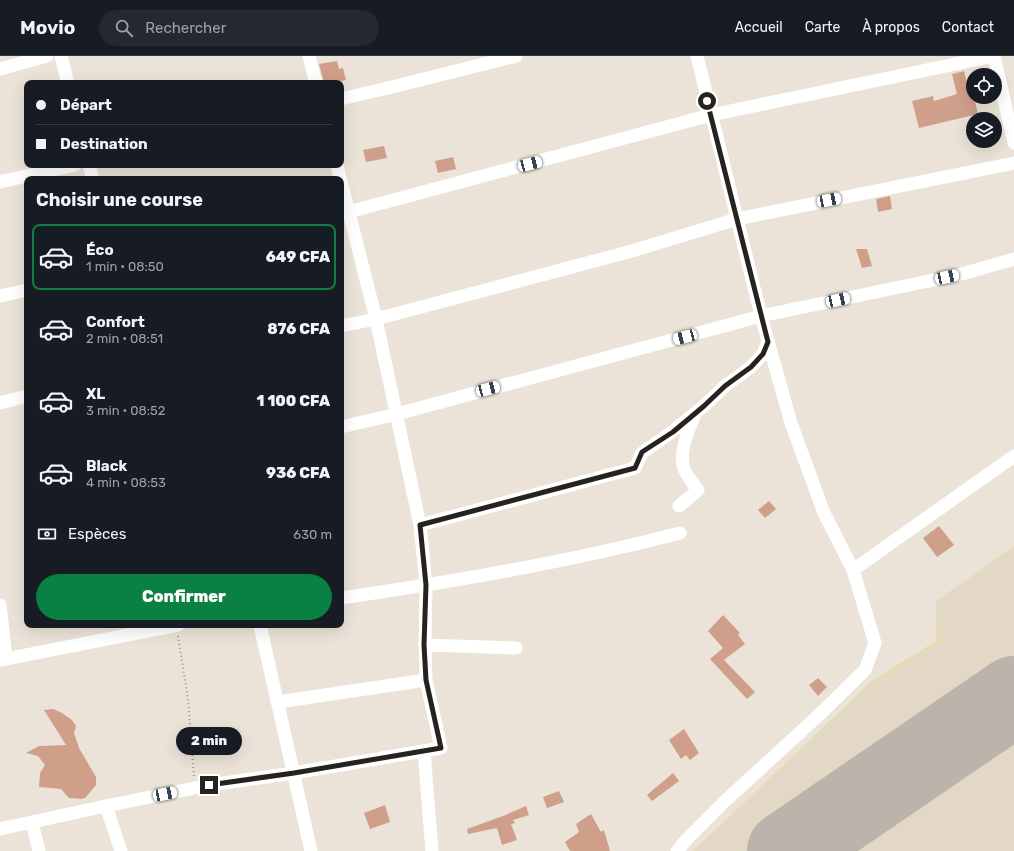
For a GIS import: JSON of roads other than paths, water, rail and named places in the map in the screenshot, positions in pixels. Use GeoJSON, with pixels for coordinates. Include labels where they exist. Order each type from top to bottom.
{"type":"FeatureCollection","features":[{"type":"Feature","properties":{"kind":"street"},"geometry":{"type":"LineString","coordinates":[[0,69],[47,56]]}},
{"type":"Feature","properties":{"kind":"street"},"geometry":{"type":"LineString","coordinates":[[61,56],[67,80]]}},
{"type":"Feature","properties":{"kind":"street"},"geometry":{"type":"LineString","coordinates":[[309,56],[315,80]]}},
{"type":"Feature","properties":{"kind":"street"},"geometry":{"type":"LineString","coordinates":[[344,98],[516,56]]}},
{"type":"Feature","properties":{"kind":"street"},"geometry":{"type":"LineString","coordinates":[[677,851],[723,803],[820,714],[865,670],[875,643],[853,570],[824,513],[792,423],[760,316],[696,56]]}},
{"type":"Feature","properties":{"kind":"street"},"geometry":{"type":"LineString","coordinates":[[0,829],[195,788],[441,748],[426,680],[424,645],[426,585],[420,525],[376,319],[345,213],[711,116],[994,56],[1014,143]]}},
{"type":"Feature","properties":{"kind":"street"},"geometry":{"type":"LineString","coordinates":[[344,325],[376,319],[632,251],[737,219],[1014,163]]}},
{"type":"Feature","properties":{"kind":"street"},"geometry":{"type":"LineString","coordinates":[[26,176],[61,168]]}},
{"type":"Feature","properties":{"kind":"street"},"geometry":{"type":"LineString","coordinates":[[0,182],[24,176]]}},
{"type":"Feature","properties":{"kind":"street"},"geometry":{"type":"LineString","coordinates":[[344,426],[397,414],[760,316],[962,274],[1014,259]]}},
{"type":"Feature","properties":{"kind":"street"},"geometry":{"type":"LineString","coordinates":[[0,296],[24,291]]}},
{"type":"Feature","properties":{"kind":"street"},"geometry":{"type":"LineString","coordinates":[[420,525],[635,468],[642,452],[673,432],[725,386],[751,367],[763,354],[768,342]]}},
{"type":"Feature","properties":{"kind":"street"},"geometry":{"type":"LineString","coordinates":[[0,403],[24,397]]}},
{"type":"Feature","properties":{"kind":"street"},"geometry":{"type":"LineString","coordinates":[[680,506],[698,490],[684,469],[683,452],[686,437],[696,413]]}},
{"type":"Feature","properties":{"kind":"street"},"geometry":{"type":"LineString","coordinates":[[853,570],[1014,456]]}},
{"type":"Feature","properties":{"kind":"street"},"geometry":{"type":"LineString","coordinates":[[344,598],[426,585],[580,557],[680,532]]}},
{"type":"Feature","properties":{"kind":"street"},"geometry":{"type":"LineString","coordinates":[[0,605],[3,659],[162,628]]}},
{"type":"Feature","properties":{"kind":"street"},"geometry":{"type":"LineString","coordinates":[[261,628],[311,851]]}},
{"type":"Feature","properties":{"kind":"street"},"geometry":{"type":"LineString","coordinates":[[424,645],[516,648]]}},
{"type":"Feature","properties":{"kind":"street"},"geometry":{"type":"LineString","coordinates":[[278,702],[426,680]]}},
{"type":"Feature","properties":{"kind":"street"},"geometry":{"type":"LineString","coordinates":[[424,751],[432,851]]}},
{"type":"Feature","properties":{"kind":"street"},"geometry":{"type":"LineString","coordinates":[[106,806],[121,851]]}},
{"type":"Feature","properties":{"kind":"street"},"geometry":{"type":"LineString","coordinates":[[32,822],[39,851]]}}]}
